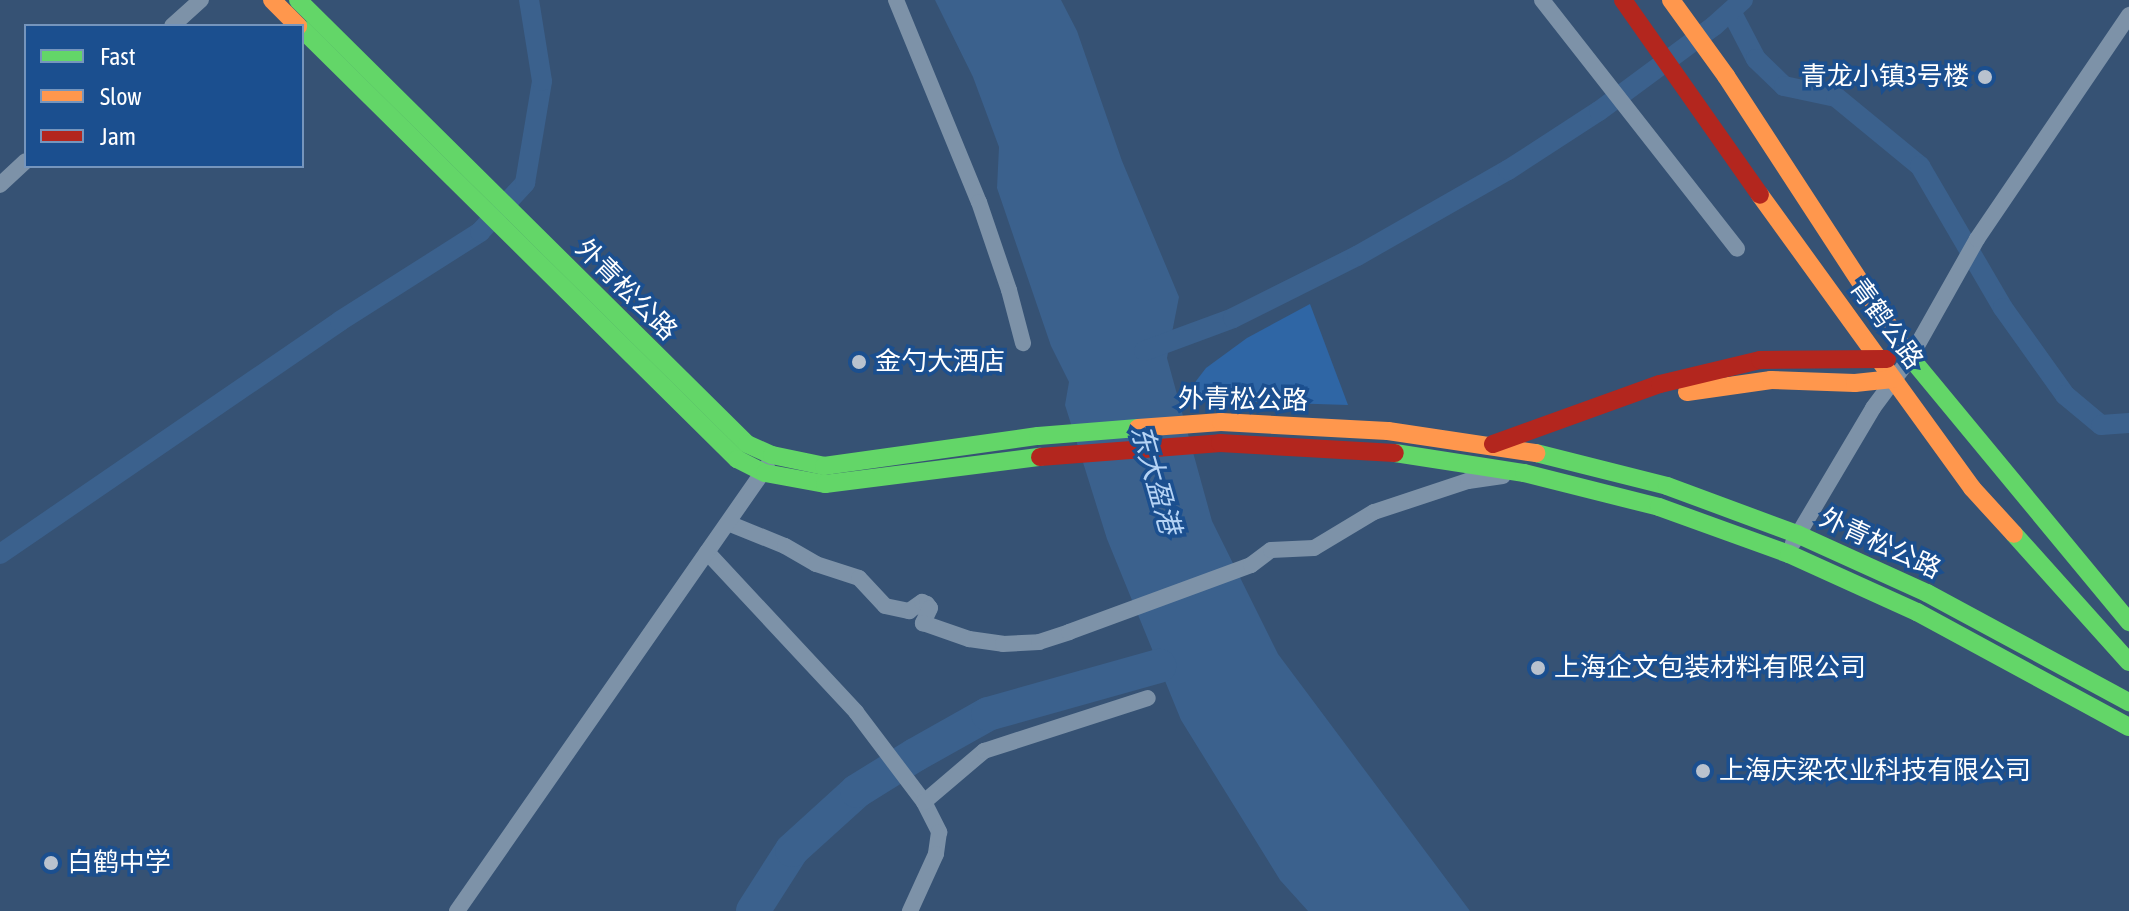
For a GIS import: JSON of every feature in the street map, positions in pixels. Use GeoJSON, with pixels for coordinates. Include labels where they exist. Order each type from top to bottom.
{"type":"FeatureCollection","features":[{"type":"Feature","properties":{"kind":"main road","name":"外青松公路"},"geometry":{"type":"LineString","coordinates":[[272,0],[296,24]]}},
{"type":"Feature","properties":{"kind":"main road","name":"外青松公路"},"geometry":{"type":"LineString","coordinates":[[298,0],[714,440],[737,459],[765,473],[825,484],[1038,457],[1220,443],[1385,452],[1524,473],[1659,507],[1789,554],[1917,612],[2129,727]]}},
{"type":"Feature","properties":{"kind":"main road","name":"青鹤公路"},"geometry":{"type":"LineString","coordinates":[[1623,0],[1693,94],[1876,359],[1972,488],[2129,662]]}},
{"type":"Feature","properties":{"kind":"main road","name":"青鹤公路"},"geometry":{"type":"LineString","coordinates":[[1671,0],[1726,76],[1910,358],[2129,622]]}},
{"type":"Feature","properties":{"kind":"main road","name":"外青松公路"},"geometry":{"type":"LineString","coordinates":[[304,32],[490,204]]}},
{"type":"Feature","properties":{"kind":"main road","name":"外青松公路"},"geometry":{"type":"LineString","coordinates":[[508,222],[728,428],[747,444],[772,455],[824,466],[1038,436],[1221,422],[1388,431],[1521,450],[1667,486],[1797,534],[1927,593],[2129,702]]}},
{"type":"Feature","properties":{"kind":"main road"},"geometry":{"type":"LineString","coordinates":[[1489,445],[1660,384],[1760,360],[1910,358]]}},
{"type":"Feature","properties":{"kind":"main road"},"geometry":{"type":"LineString","coordinates":[[1477,466],[1681,392],[1771,380],[1855,383],[1893,379]]}},
{"type":"Feature","properties":{"kind":"street"},"geometry":{"type":"LineString","coordinates":[[174,24],[201,0]]}},
{"type":"Feature","properties":{"kind":"street"},"geometry":{"type":"LineString","coordinates":[[896,0],[979,202],[1009,290],[1023,343]]}},
{"type":"Feature","properties":{"kind":"street"},"geometry":{"type":"LineString","coordinates":[[1542,0],[1638,127],[1737,249]]}},
{"type":"Feature","properties":{"kind":"street"},"geometry":{"type":"LineString","coordinates":[[1789,554],[1797,534],[1893,379],[1910,358],[1977,239],[2129,15]]}},
{"type":"Feature","properties":{"kind":"street"},"geometry":{"type":"LineString","coordinates":[[0,185],[24,163]]}},
{"type":"Feature","properties":{"kind":"street"},"geometry":{"type":"LineString","coordinates":[[457,911],[765,473],[772,455]]}},
{"type":"Feature","properties":{"kind":"street"},"geometry":{"type":"LineString","coordinates":[[728,523],[785,546],[816,564],[859,578],[885,606],[909,611],[922,602],[927,604],[930,608],[923,623],[969,639],[1003,644],[1039,642],[1251,565],[1271,550],[1314,548],[1374,512],[1468,481],[1524,473]]}},
{"type":"Feature","properties":{"kind":"street"},"geometry":{"type":"LineString","coordinates":[[707,552],[856,712],[924,802],[939,832],[936,854],[910,911]]}},
{"type":"Feature","properties":{"kind":"street"},"geometry":{"type":"LineString","coordinates":[[924,802],[984,751],[1148,698]]}},
{"type":"Feature","properties":{"kind":"shaded area"},"geometry":{"type":"Polygon","coordinates":[[[1310,304],[1348,405],[1190,400],[1196,381],[1206,368],[1247,338],[1310,304]]]}},
{"type":"Feature","properties":{"kind":"water","name":"东大盈港"},"geometry":{"type":"Polygon","coordinates":[[[935,0],[1061,0],[1077,31],[1122,161],[1179,297],[1167,358],[1212,521],[1278,654],[1470,911],[1308,911],[1280,880],[1181,720],[1107,539],[1065,405],[1069,382],[1051,346],[997,188],[999,147],[973,77],[935,0]]]}},
{"type":"Feature","properties":{"kind":"waterway"},"geometry":{"type":"LineString","coordinates":[[0,554],[340,321],[480,232],[525,183],[542,81],[529,0]]}},
{"type":"Feature","properties":{"kind":"waterway"},"geometry":{"type":"LineString","coordinates":[[1144,351],[1233,318],[1357,256],[1508,170],[1599,111],[1714,26],[1743,0]]}},
{"type":"Feature","properties":{"kind":"waterway"},"geometry":{"type":"LineString","coordinates":[[1731,11],[1756,59],[1784,86],[1836,97],[1920,166],[2003,308],[2065,395],[2101,425],[2129,423]]}},
{"type":"Feature","properties":{"kind":"waterway"},"geometry":{"type":"LineString","coordinates":[[753,911],[792,850],[857,791],[915,755],[988,714],[1159,666]]}},
{"type":"Feature","properties":{"kind":"traffic: fast"},"geometry":{"type":"LineString","coordinates":[[298,0],[747,444],[772,455],[824,466],[1038,436],[1138,428]]}},
{"type":"Feature","properties":{"kind":"traffic: fast"},"geometry":{"type":"LineString","coordinates":[[304,31],[737,459],[765,473],[825,484],[1040,457]]}},
{"type":"Feature","properties":{"kind":"traffic: fast"},"geometry":{"type":"LineString","coordinates":[[1905,351],[2129,622]]}},
{"type":"Feature","properties":{"kind":"traffic: fast"},"geometry":{"type":"LineString","coordinates":[[1395,453],[1524,473],[1659,507],[1789,554],[1917,612],[2129,727]]}},
{"type":"Feature","properties":{"kind":"traffic: fast"},"geometry":{"type":"LineString","coordinates":[[1536,453],[1667,486],[1797,534],[1927,593],[2129,702]]}},
{"type":"Feature","properties":{"kind":"traffic: fast"},"geometry":{"type":"LineString","coordinates":[[2014,534],[2129,662]]}},
{"type":"Feature","properties":{"kind":"traffic: slow"},"geometry":{"type":"LineString","coordinates":[[272,0],[296,24]]}},
{"type":"Feature","properties":{"kind":"traffic: slow"},"geometry":{"type":"LineString","coordinates":[[1671,0],[1726,76],[1905,351]]}},
{"type":"Feature","properties":{"kind":"traffic: slow"},"geometry":{"type":"LineString","coordinates":[[1760,195],[1972,488],[2014,534]]}},
{"type":"Feature","properties":{"kind":"traffic: slow"},"geometry":{"type":"LineString","coordinates":[[1687,392],[1771,380],[1855,383],[1893,379]]}},
{"type":"Feature","properties":{"kind":"traffic: slow"},"geometry":{"type":"LineString","coordinates":[[1138,428],[1221,422],[1388,431],[1536,453]]}},
{"type":"Feature","properties":{"kind":"traffic: jam"},"geometry":{"type":"LineString","coordinates":[[1623,0],[1760,195]]}},
{"type":"Feature","properties":{"kind":"traffic: jam"},"geometry":{"type":"LineString","coordinates":[[1493,444],[1660,384],[1760,360],[1887,359]]}},
{"type":"Feature","properties":{"kind":"traffic: jam"},"geometry":{"type":"LineString","coordinates":[[1040,457],[1220,443],[1395,453]]}},
{"type":"Feature","properties":{"kind":"place","name":"青龙小镇3号楼"},"geometry":{"type":"Point","coordinates":[1985,77]}},
{"type":"Feature","properties":{"kind":"place","name":"金勺大酒店"},"geometry":{"type":"Point","coordinates":[859,362]}},
{"type":"Feature","properties":{"kind":"place","name":"上海企文包装材料有限公司"},"geometry":{"type":"Point","coordinates":[1538,668]}},
{"type":"Feature","properties":{"kind":"place","name":"上海庆梁农业科技有限公司"},"geometry":{"type":"Point","coordinates":[1703,771]}},
{"type":"Feature","properties":{"kind":"place","name":"白鹤中学"},"geometry":{"type":"Point","coordinates":[51,863]}}]}
